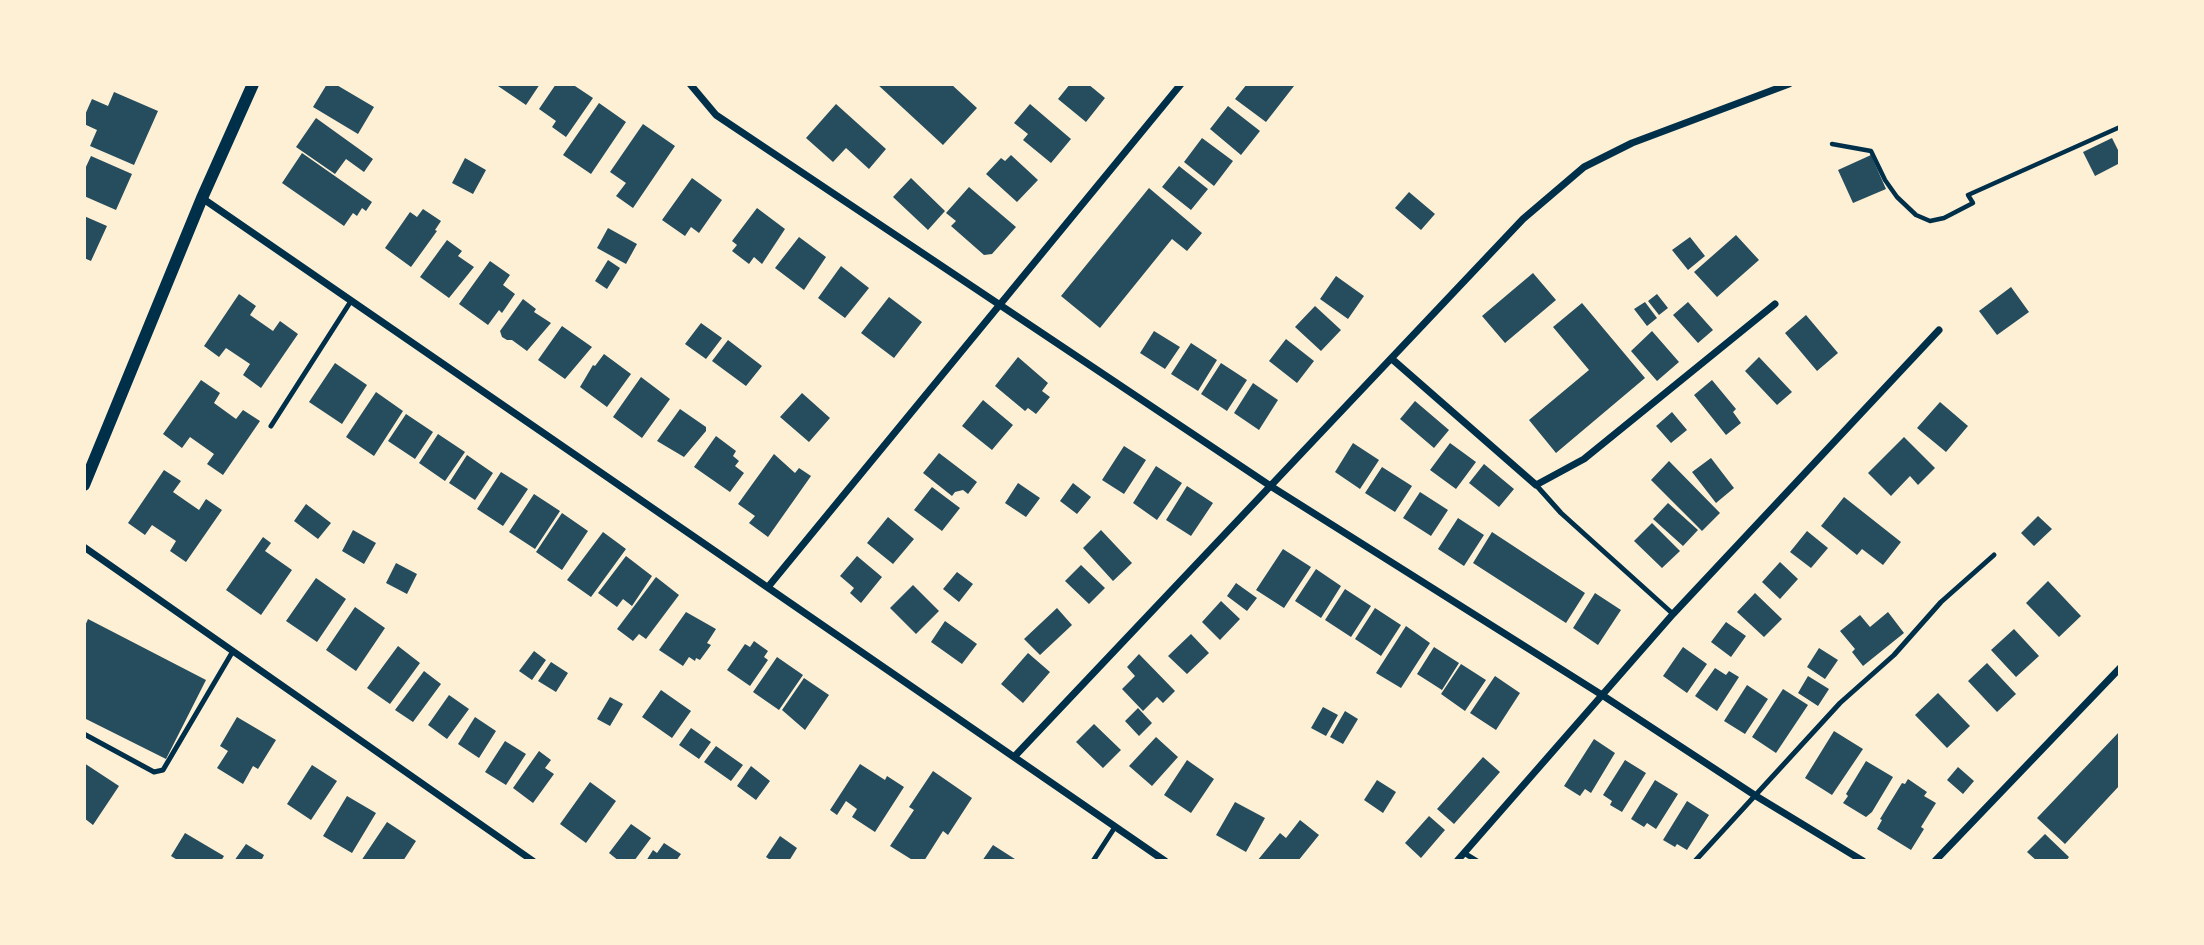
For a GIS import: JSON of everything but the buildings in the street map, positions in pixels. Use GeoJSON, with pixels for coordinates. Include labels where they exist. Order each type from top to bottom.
{"type":"FeatureCollection","features":[{"type":"Feature","properties":{"kind":"street"},"geometry":{"type":"LineString","coordinates":[[84,485],[202,198],[253,84]]}},
{"type":"Feature","properties":{"kind":"street"},"geometry":{"type":"LineString","coordinates":[[690,84],[716,115],[1272,487],[1602,695],[1756,796],[1863,861]]}},
{"type":"Feature","properties":{"kind":"street"},"geometry":{"type":"LineString","coordinates":[[768,587],[1181,84]]}},
{"type":"Feature","properties":{"kind":"street"},"geometry":{"type":"LineString","coordinates":[[1014,757],[1523,219],[1584,167],[1632,143],[1789,84]]}},
{"type":"Feature","properties":{"kind":"street"},"geometry":{"type":"LineString","coordinates":[[202,198],[1165,861]]}},
{"type":"Feature","properties":{"kind":"street"},"geometry":{"type":"LineString","coordinates":[[1392,359],[1536,485],[1584,459],[1775,303]]}},
{"type":"Feature","properties":{"kind":"street"},"geometry":{"type":"LineString","coordinates":[[1457,861],[1673,614],[1939,330]]}},
{"type":"Feature","properties":{"kind":"street"},"geometry":{"type":"LineString","coordinates":[[84,547],[533,861]]}},
{"type":"Feature","properties":{"kind":"street"},"geometry":{"type":"LineString","coordinates":[[1935,861],[2120,668]]}},
{"type":"Feature","properties":{"kind":"lane"},"geometry":{"type":"LineString","coordinates":[[271,426],[351,301]]}},
{"type":"Feature","properties":{"kind":"lane"},"geometry":{"type":"LineString","coordinates":[[1536,485],[1562,513],[1673,614]]}},
{"type":"Feature","properties":{"kind":"lane"},"geometry":{"type":"LineString","coordinates":[[1695,861],[1840,703],[1894,655],[1941,602],[1994,555]]}},
{"type":"Feature","properties":{"kind":"lane"},"geometry":{"type":"LineString","coordinates":[[84,734],[154,772],[163,770],[233,651]]}},
{"type":"Feature","properties":{"kind":"lane"},"geometry":{"type":"LineString","coordinates":[[1093,861],[1115,827]]}},
{"type":"Feature","properties":{"kind":"lane"},"geometry":{"type":"LineString","coordinates":[[1464,853],[1477,861]]}},
{"type":"Feature","properties":{"kind":"path"},"geometry":{"type":"LineString","coordinates":[[1832,144],[1871,151],[1897,197],[1916,215],[1930,221],[1944,218],[1973,203],[1968,195],[2120,127]]}}]}
